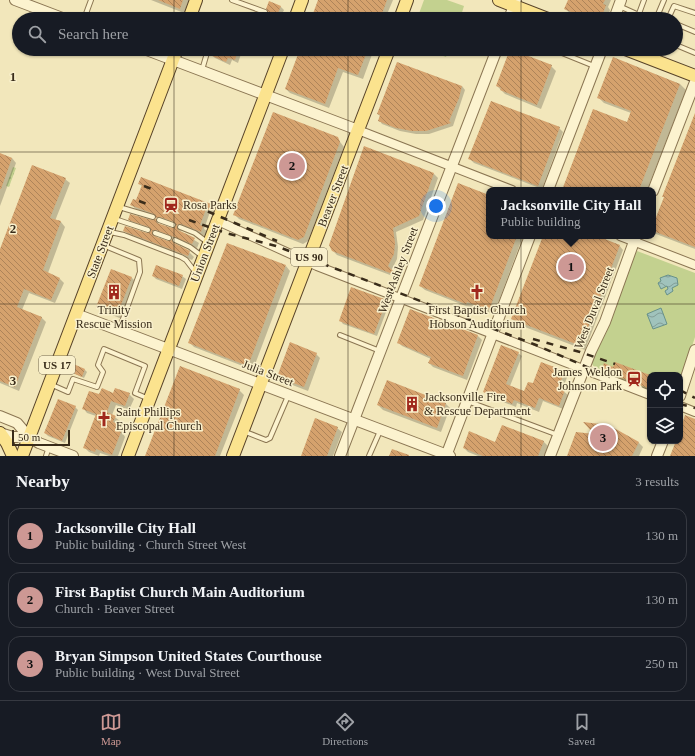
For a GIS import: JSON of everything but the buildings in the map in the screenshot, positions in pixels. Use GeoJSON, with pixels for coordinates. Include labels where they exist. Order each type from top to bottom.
{"type":"FeatureCollection","features":[{"type":"Feature","properties":{"kind":"main road"},"geometry":{"type":"LineString","coordinates":[[192,12],[196,0]]}},
{"type":"Feature","properties":{"kind":"main road"},"geometry":{"type":"LineString","coordinates":[[298,12],[302,0]]}},
{"type":"Feature","properties":{"kind":"main road"},"geometry":{"type":"LineString","coordinates":[[403,12],[407,0]]}},
{"type":"Feature","properties":{"kind":"main road"},"geometry":{"type":"LineString","coordinates":[[499,0],[515,3],[533,12]]}},
{"type":"Feature","properties":{"kind":"main road","name":"State Street"},"geometry":{"type":"LineString","coordinates":[[22,456],[175,56]]}},
{"type":"Feature","properties":{"kind":"main road","name":"Union Street"},"geometry":{"type":"LineString","coordinates":[[128,456],[280,56]]}},
{"type":"Feature","properties":{"kind":"main road","name":"Beaver Street"},"geometry":{"type":"LineString","coordinates":[[234,456],[386,56]]}},
{"type":"Feature","properties":{"kind":"main road"},"geometry":{"type":"LineString","coordinates":[[644,56],[695,76]]}},
{"type":"Feature","properties":{"kind":"main road"},"geometry":{"type":"LineString","coordinates":[[0,433],[13,456]]}},
{"type":"Feature","properties":{"kind":"street"},"geometry":{"type":"LineString","coordinates":[[15,0],[47,12]]}},
{"type":"Feature","properties":{"kind":"street"},"geometry":{"type":"LineString","coordinates":[[177,56],[201,71],[504,187]]}},
{"type":"Feature","properties":{"kind":"street","name":"West Ashley Street"},"geometry":{"type":"LineString","coordinates":[[340,456],[494,56]]}},
{"type":"Feature","properties":{"kind":"street"},"geometry":{"type":"LineString","coordinates":[[549,187],[600,56]]}},
{"type":"Feature","properties":{"kind":"street"},"geometry":{"type":"LineString","coordinates":[[655,187],[695,82]]}},
{"type":"Feature","properties":{"kind":"street"},"geometry":{"type":"LineString","coordinates":[[218,221],[308,262],[647,394]]}},
{"type":"Feature","properties":{"kind":"street"},"geometry":{"type":"LineString","coordinates":[[447,456],[529,239]]}},
{"type":"Feature","properties":{"kind":"street"},"geometry":{"type":"LineString","coordinates":[[634,239],[695,265]]}},
{"type":"Feature","properties":{"kind":"street","name":"West Duval Street"},"geometry":{"type":"LineString","coordinates":[[550,456],[584,369],[603,328],[634,239]]}},
{"type":"Feature","properties":{"kind":"street","name":"Julia Street"},"geometry":{"type":"LineString","coordinates":[[76,314],[381,429],[447,456]]}},
{"type":"Feature","properties":{"kind":"street"},"geometry":{"type":"LineString","coordinates":[[683,387],[695,350]]}},
{"type":"Feature","properties":{"kind":"street"},"geometry":{"type":"LineString","coordinates":[[683,407],[695,412]]}},
{"type":"Feature","properties":{"kind":"street"},"geometry":{"type":"LineString","coordinates":[[0,416],[17,422],[29,437],[48,451],[74,456]]}},
{"type":"Feature","properties":{"kind":"street"},"geometry":{"type":"LineString","coordinates":[[0,433],[13,437],[29,437]]}},
{"type":"Feature","properties":{"kind":"street"},"geometry":{"type":"LineString","coordinates":[[657,456],[662,444]]}},
{"type":"Feature","properties":{"kind":"lane"},"geometry":{"type":"LineString","coordinates":[[87,12],[91,0]]}},
{"type":"Feature","properties":{"kind":"lane"},"geometry":{"type":"LineString","coordinates":[[232,0],[265,12]]}},
{"type":"Feature","properties":{"kind":"lane"},"geometry":{"type":"LineString","coordinates":[[640,12],[644,0]]}},
{"type":"Feature","properties":{"kind":"lane"},"geometry":{"type":"LineString","coordinates":[[659,12],[664,0]]}},
{"type":"Feature","properties":{"kind":"lane"},"geometry":{"type":"LineString","coordinates":[[620,3],[632,12]]}},
{"type":"Feature","properties":{"kind":"lane"},"geometry":{"type":"LineString","coordinates":[[671,12],[674,6],[695,13]]}},
{"type":"Feature","properties":{"kind":"lane"},"geometry":{"type":"LineString","coordinates":[[683,27],[695,32]]}},
{"type":"Feature","properties":{"kind":"lane"},"geometry":{"type":"LineString","coordinates":[[683,48],[695,53]]}},
{"type":"Feature","properties":{"kind":"lane"},"geometry":{"type":"LineString","coordinates":[[201,71],[206,56]]}},
{"type":"Feature","properties":{"kind":"lane"},"geometry":{"type":"LineString","coordinates":[[570,56],[596,66]]}},
{"type":"Feature","properties":{"kind":"lane"},"geometry":{"type":"LineString","coordinates":[[117,206],[132,209],[153,217]]}},
{"type":"Feature","properties":{"kind":"lane"},"geometry":{"type":"LineString","coordinates":[[112,219],[148,230]]}},
{"type":"Feature","properties":{"kind":"lane"},"geometry":{"type":"LineString","coordinates":[[159,220],[173,225]]}},
{"type":"Feature","properties":{"kind":"lane"},"geometry":{"type":"LineString","coordinates":[[180,228],[196,233],[209,243]]}},
{"type":"Feature","properties":{"kind":"lane"},"geometry":{"type":"LineString","coordinates":[[107,232],[124,235],[181,257],[186,260],[197,274]]}},
{"type":"Feature","properties":{"kind":"lane"},"geometry":{"type":"LineString","coordinates":[[154,233],[169,238]]}},
{"type":"Feature","properties":{"kind":"lane"},"geometry":{"type":"LineString","coordinates":[[175,240],[190,247],[204,258]]}},
{"type":"Feature","properties":{"kind":"lane"},"geometry":{"type":"LineString","coordinates":[[102,245],[139,260],[141,263],[140,272],[119,330]]}},
{"type":"Feature","properties":{"kind":"lane"},"geometry":{"type":"LineString","coordinates":[[340,335],[380,352]]}},
{"type":"Feature","properties":{"kind":"lane"},"geometry":{"type":"LineString","coordinates":[[50,384],[68,392],[73,379],[97,387],[103,372],[98,365],[104,348],[145,366],[135,393],[150,399]]}},
{"type":"Feature","properties":{"kind":"lane"},"geometry":{"type":"LineString","coordinates":[[243,431],[266,440],[270,438],[288,394]]}},
{"type":"Feature","properties":{"kind":"lane"},"geometry":{"type":"LineString","coordinates":[[467,401],[558,435]]}},
{"type":"Feature","properties":{"kind":"lane"},"geometry":{"type":"LineString","coordinates":[[369,456],[381,429]]}},
{"type":"Feature","properties":{"kind":"green space"},"geometry":{"type":"Polygon","coordinates":[[[424,0],[447,0],[464,6],[462,12],[420,12],[424,0]]]}},
{"type":"Feature","properties":{"kind":"green space"},"geometry":{"type":"Polygon","coordinates":[[[13,167],[16,168],[9,187],[6,186],[13,167]]]}},
{"type":"Feature","properties":{"kind":"green space","name":"James Weldon Johnson Park"},"geometry":{"type":"Polygon","coordinates":[[[637,251],[695,273],[695,337],[683,374],[683,372],[647,372],[647,389],[595,368],[592,364],[596,349],[606,333],[632,259],[637,251]]]}},
{"type":"Feature","properties":{"kind":"water"},"geometry":{"type":"Polygon","coordinates":[[[668,275],[677,278],[678,285],[672,288],[673,291],[667,295],[665,291],[668,289],[667,286],[661,289],[658,283],[661,281],[660,278],[668,275]]]}},
{"type":"Feature","properties":{"kind":"water"},"geometry":{"type":"Polygon","coordinates":[[[661,308],[667,324],[653,329],[647,314],[661,308]]]}},
{"type":"Feature","properties":{"kind":"railway"},"geometry":{"type":"LineString","coordinates":[[144,186],[152,189]]}},
{"type":"Feature","properties":{"kind":"railway"},"geometry":{"type":"LineString","coordinates":[[139,201],[147,204]]}},
{"type":"Feature","properties":{"kind":"railway"},"geometry":{"type":"LineString","coordinates":[[195,206],[277,241]]}},
{"type":"Feature","properties":{"kind":"railway"},"geometry":{"type":"LineString","coordinates":[[189,220],[226,233],[276,246],[536,345],[610,377]]}},
{"type":"Feature","properties":{"kind":"railway"},"geometry":{"type":"LineString","coordinates":[[533,339],[580,352],[615,364]]}},
{"type":"Feature","properties":{"kind":"railway"},"geometry":{"type":"LineString","coordinates":[[683,392],[695,398]]}},
{"type":"Feature","properties":{"kind":"railway"},"geometry":{"type":"LineString","coordinates":[[683,405],[695,408]]}},
{"type":"Feature","properties":{"kind":"place","name":"First Baptist Church Main Auditorium"},"geometry":{"type":"Point","coordinates":[292,166]}},
{"type":"Feature","properties":{"kind":"place","name":"Rosa Parks"},"geometry":{"type":"Point","coordinates":[171,205]}},
{"type":"Feature","properties":{"kind":"place","name":"Jacksonville City Hall"},"geometry":{"type":"Point","coordinates":[571,267]}},
{"type":"Feature","properties":{"kind":"place","name":"Trinity Rescue Mission"},"geometry":{"type":"Point","coordinates":[114,292]}},
{"type":"Feature","properties":{"kind":"place","name":"First Baptist Church Hobson Auditorium"},"geometry":{"type":"Point","coordinates":[477,292]}},
{"type":"Feature","properties":{"kind":"place","name":"James Weldon Johnson Park"},"geometry":{"type":"Point","coordinates":[634,379]}},
{"type":"Feature","properties":{"kind":"place","name":"Jacksonville Fire & Rescue Department"},"geometry":{"type":"Point","coordinates":[412,404]}},
{"type":"Feature","properties":{"kind":"place","name":"Saint Phillips Episcopal Church"},"geometry":{"type":"Point","coordinates":[104,419]}},
{"type":"Feature","properties":{"kind":"place","name":"Bryan Simpson United States Courthouse"},"geometry":{"type":"Point","coordinates":[603,438]}}]}
